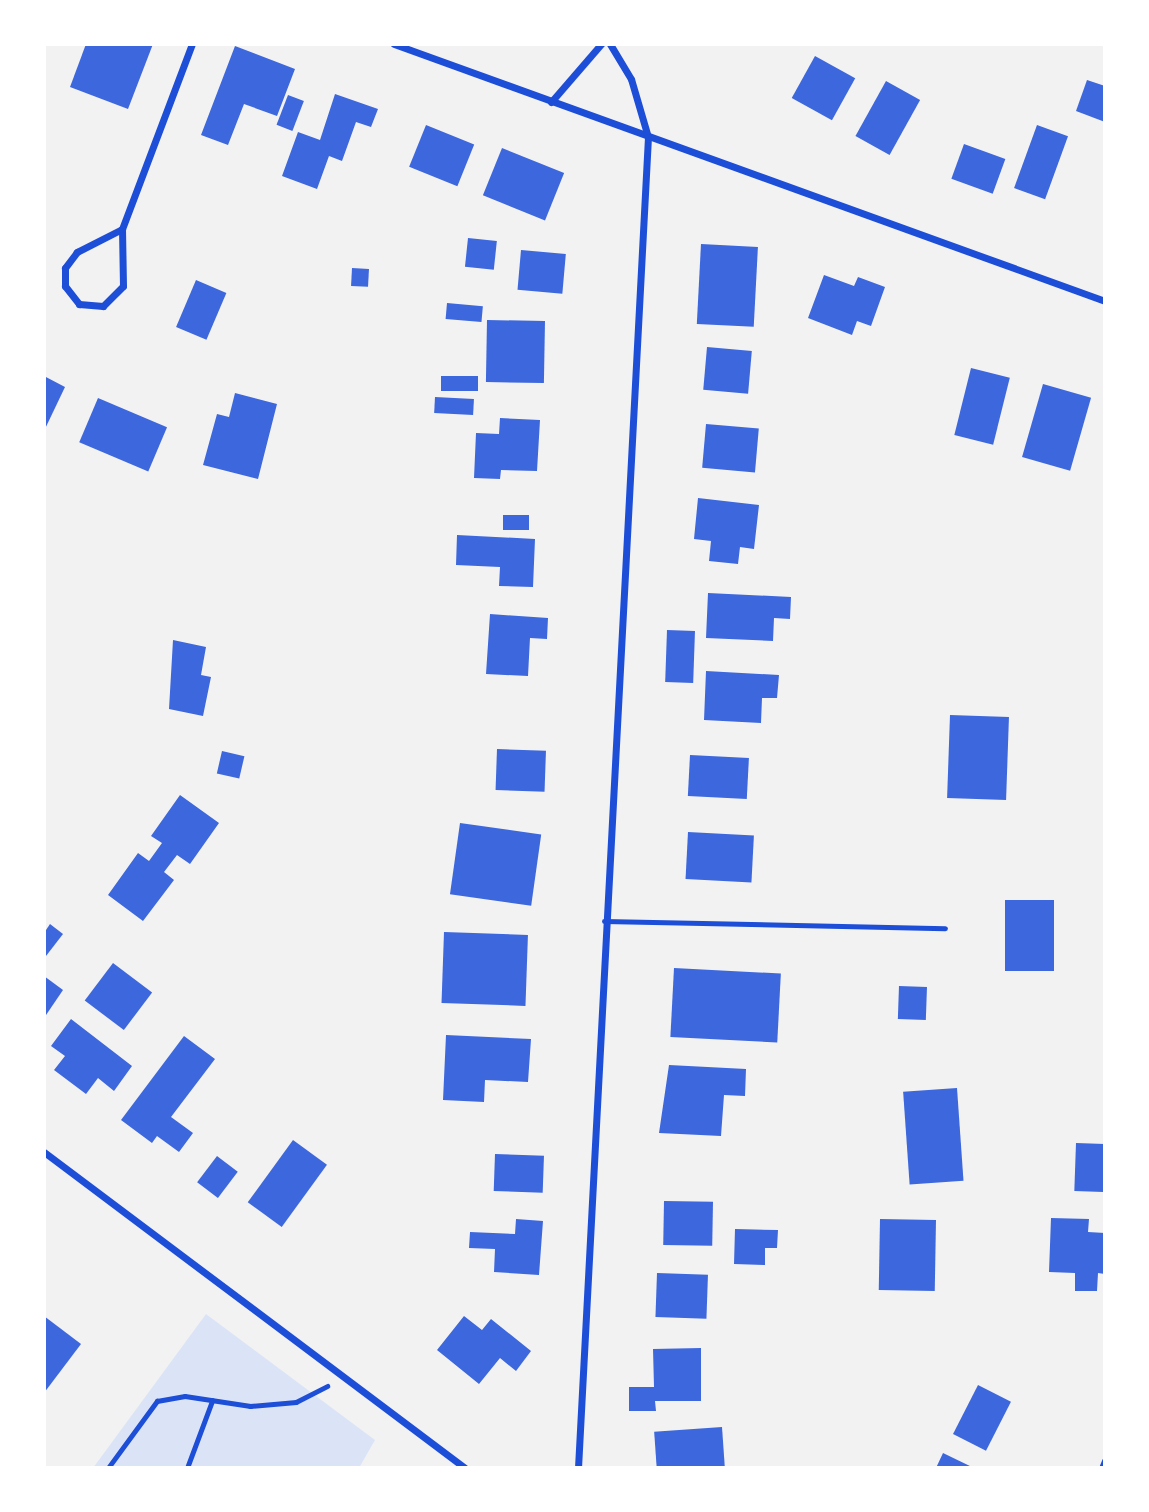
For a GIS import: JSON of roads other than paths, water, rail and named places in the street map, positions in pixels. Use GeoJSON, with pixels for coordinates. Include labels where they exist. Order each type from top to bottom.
{"type":"FeatureCollection","features":[{"type":"Feature","properties":{"kind":"street"},"geometry":{"type":"LineString","coordinates":[[122,229],[70,259],[65,286],[79,304],[103,306],[118,295],[122,229],[192,44]]}},
{"type":"Feature","properties":{"kind":"street"},"geometry":{"type":"LineString","coordinates":[[394,44],[1105,301]]}},
{"type":"Feature","properties":{"kind":"street"},"geometry":{"type":"LineString","coordinates":[[551,102],[601,44]]}},
{"type":"Feature","properties":{"kind":"street"},"geometry":{"type":"LineString","coordinates":[[578,1468],[604,921],[648,137],[631,79],[610,44]]}},
{"type":"Feature","properties":{"kind":"street"},"geometry":{"type":"LineString","coordinates":[[44,1152],[341,1378],[466,1468]]}},
{"type":"Feature","properties":{"kind":"street"},"geometry":{"type":"LineString","coordinates":[[1102,1468],[1105,1461]]}},
{"type":"Feature","properties":{"kind":"lane"},"geometry":{"type":"LineString","coordinates":[[604,921],[945,928]]}}]}
